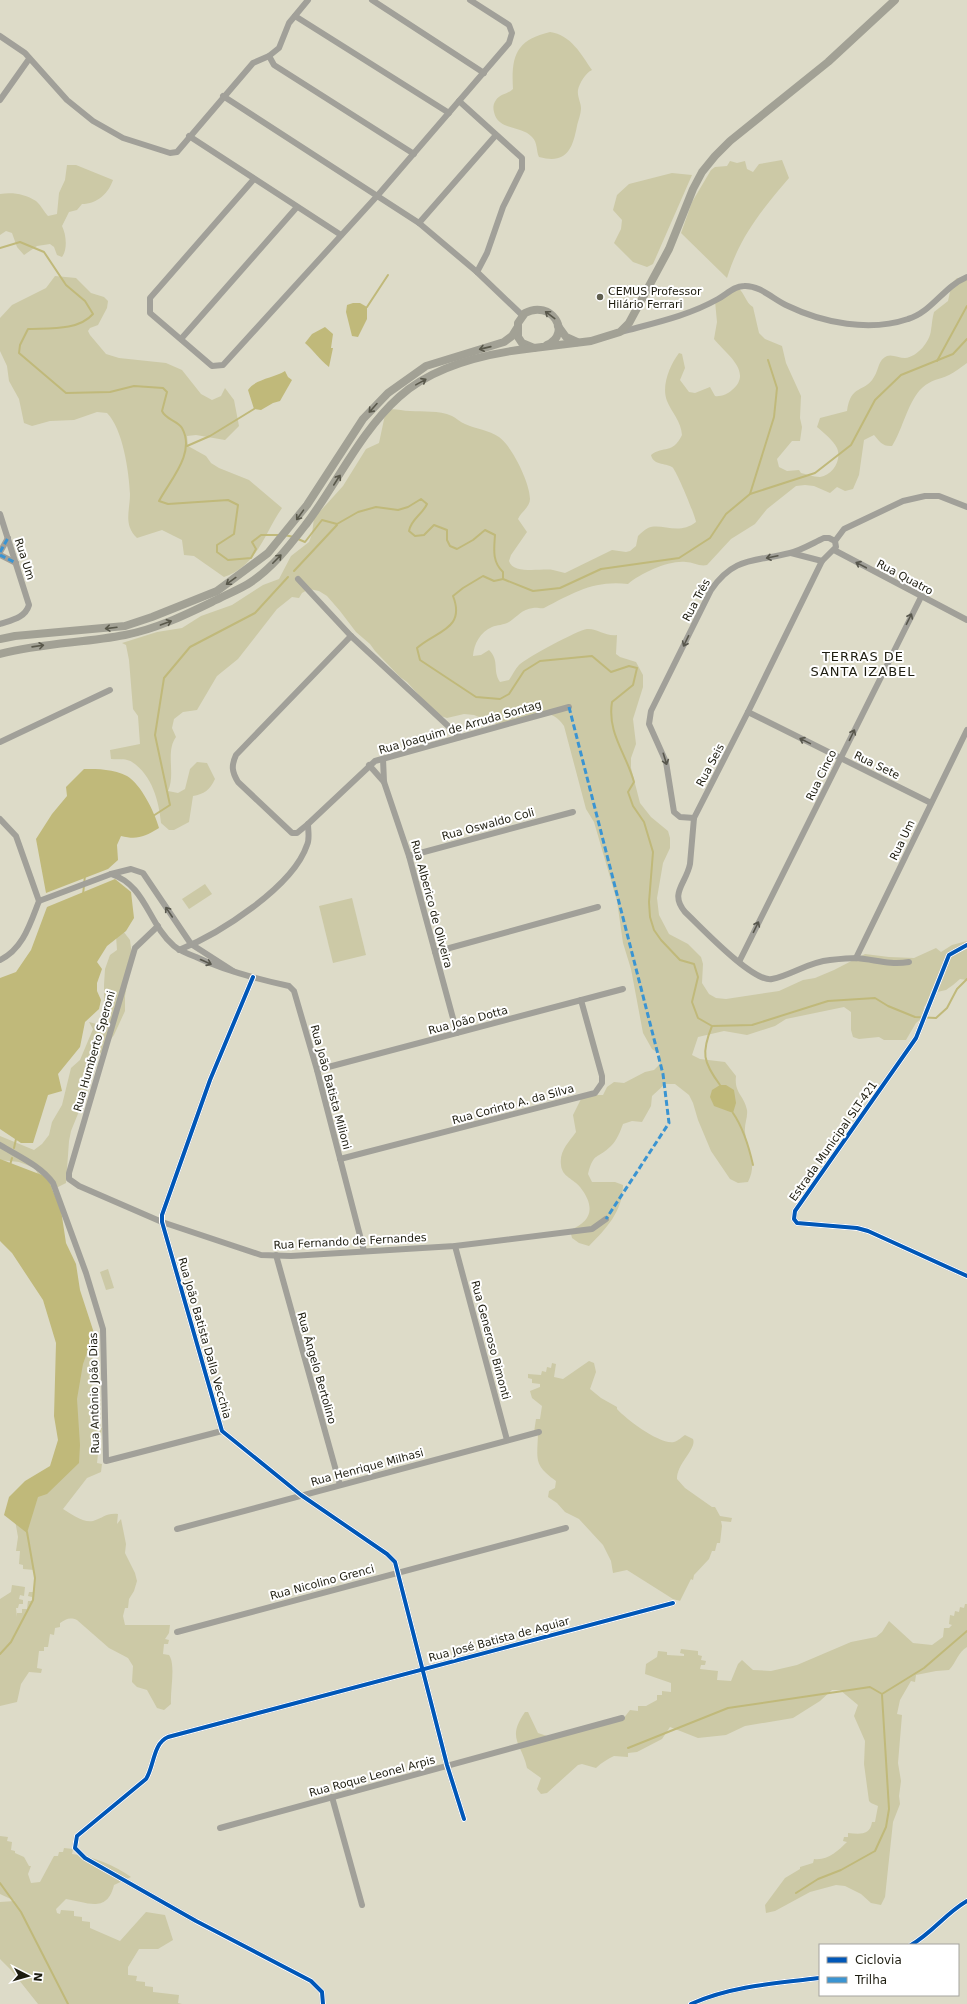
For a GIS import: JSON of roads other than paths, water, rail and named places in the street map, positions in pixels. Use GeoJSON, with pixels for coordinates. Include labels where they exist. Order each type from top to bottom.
{"type":"FeatureCollection","features":[{"type":"Feature","properties":{"kind":"main road"},"geometry":{"type":"LineString","coordinates":[[0,654],[22,648],[125,635],[166,623],[249,583],[275,562],[296,538],[324,501],[368,432],[399,397],[418,383],[452,366],[501,353],[547,345],[580,342],[620,332],[629,323],[669,249],[699,178],[715,156],[730,141],[828,62],[895,0]]}},
{"type":"Feature","properties":{"kind":"main road"},"geometry":{"type":"LineString","coordinates":[[0,639],[15,636],[125,626],[217,591],[268,553],[284,535],[322,483],[363,419],[388,393],[426,366],[504,342],[512,336],[522,315],[531,310],[542,310],[553,316],[567,338],[580,342]]}},
{"type":"Feature","properties":{"kind":"main road"},"geometry":{"type":"LineString","coordinates":[[547,345],[556,339],[558,326]]}},
{"type":"Feature","properties":{"kind":"main road"},"geometry":{"type":"LineString","coordinates":[[517,328],[518,337],[522,343],[534,348]]}},
{"type":"Feature","properties":{"kind":"street"},"geometry":{"type":"LineString","coordinates":[[0,36],[30,58],[66,100],[93,121],[123,138],[170,153],[177,152],[253,62],[269,56],[281,45],[287,26],[308,0]]}},
{"type":"Feature","properties":{"kind":"street"},"geometry":{"type":"LineString","coordinates":[[372,0],[484,72]]}},
{"type":"Feature","properties":{"kind":"street"},"geometry":{"type":"LineString","coordinates":[[254,178],[150,298],[150,313],[212,366],[223,365],[378,195],[509,43],[512,37],[512,30],[509,25],[470,0]]}},
{"type":"Feature","properties":{"kind":"street"},"geometry":{"type":"LineString","coordinates":[[295,16],[449,113]]}},
{"type":"Feature","properties":{"kind":"street"},"geometry":{"type":"LineString","coordinates":[[269,56],[274,65],[414,154]]}},
{"type":"Feature","properties":{"kind":"street"},"geometry":{"type":"LineString","coordinates":[[0,100],[30,58]]}},
{"type":"Feature","properties":{"kind":"street"},"geometry":{"type":"LineString","coordinates":[[223,96],[378,195],[419,223],[477,272],[522,315]]}},
{"type":"Feature","properties":{"kind":"street"},"geometry":{"type":"LineString","coordinates":[[460,101],[522,158],[524,165],[503,207],[487,253],[477,272]]}},
{"type":"Feature","properties":{"kind":"street"},"geometry":{"type":"LineString","coordinates":[[419,223],[496,134]]}},
{"type":"Feature","properties":{"kind":"street"},"geometry":{"type":"LineString","coordinates":[[189,136],[341,235]]}},
{"type":"Feature","properties":{"kind":"street"},"geometry":{"type":"LineString","coordinates":[[181,340],[297,207]]}},
{"type":"Feature","properties":{"kind":"street"},"geometry":{"type":"LineString","coordinates":[[620,332],[694,311],[719,298],[733,288],[743,286],[751,286],[787,306],[821,319],[878,325],[898,322],[919,314],[955,284],[967,277]]}},
{"type":"Feature","properties":{"kind":"street"},"geometry":{"type":"LineString","coordinates":[[834,550],[836,544],[835,541],[844,529],[903,501],[926,496],[939,496],[967,507]]}},
{"type":"Feature","properties":{"kind":"street","name":"Rua Um"},"geometry":{"type":"LineString","coordinates":[[0,514],[29,604],[27,610],[20,617],[0,624]]}},
{"type":"Feature","properties":{"kind":"street"},"geometry":{"type":"LineString","coordinates":[[0,552],[8,538]]}},
{"type":"Feature","properties":{"kind":"street","name":"Rua Três"},"geometry":{"type":"LineString","coordinates":[[694,818],[680,817],[674,812],[666,762],[649,724],[651,711],[711,590],[719,577],[729,568],[743,563],[791,553],[824,538],[832,538],[835,541]]}},
{"type":"Feature","properties":{"kind":"street","name":"Rua Seis"},"geometry":{"type":"LineString","coordinates":[[834,550],[822,561],[694,818],[690,864],[677,900],[685,912],[739,962],[756,975],[771,979],[816,963],[856,958],[894,964],[908,962]]}},
{"type":"Feature","properties":{"kind":"street","name":"Rua Quatro"},"geometry":{"type":"LineString","coordinates":[[834,550],[920,597],[967,620]]}},
{"type":"Feature","properties":{"kind":"street"},"geometry":{"type":"LineString","coordinates":[[791,553],[822,561]]}},
{"type":"Feature","properties":{"kind":"street"},"geometry":{"type":"LineString","coordinates":[[0,555],[16,563]]}},
{"type":"Feature","properties":{"kind":"street"},"geometry":{"type":"LineString","coordinates":[[298,579],[351,636],[460,738]]}},
{"type":"Feature","properties":{"kind":"street","name":"Rua Cinco"},"geometry":{"type":"LineString","coordinates":[[739,962],[920,597]]}},
{"type":"Feature","properties":{"kind":"street","name":"Rua Joaquim de Arruda Sontag"},"geometry":{"type":"LineString","coordinates":[[351,636],[236,755],[232,764],[233,774],[238,782],[287,830],[292,833],[297,833],[308,824],[369,765],[383,759],[569,707]]}},
{"type":"Feature","properties":{"kind":"street"},"geometry":{"type":"LineString","coordinates":[[0,742],[110,690]]}},
{"type":"Feature","properties":{"kind":"street","name":"Rua Sete"},"geometry":{"type":"LineString","coordinates":[[748,712],[931,803]]}},
{"type":"Feature","properties":{"kind":"street","name":"Rua Um"},"geometry":{"type":"LineString","coordinates":[[856,958],[967,730]]}},
{"type":"Feature","properties":{"kind":"street","name":"Rua Alberico de Oliveira"},"geometry":{"type":"LineString","coordinates":[[383,759],[384,782],[409,856],[456,1033]]}},
{"type":"Feature","properties":{"kind":"street","name":"Rua Alberico de Oliveira"},"geometry":{"type":"LineString","coordinates":[[369,765],[384,782]]}},
{"type":"Feature","properties":{"kind":"street","name":"Rua Oswaldo Coli"},"geometry":{"type":"LineString","coordinates":[[409,856],[573,812]]}},
{"type":"Feature","properties":{"kind":"street"},"geometry":{"type":"LineString","coordinates":[[0,819],[16,836],[39,901],[23,939],[16,949],[0,960]]}},
{"type":"Feature","properties":{"kind":"street"},"geometry":{"type":"LineString","coordinates":[[110,874],[122,878],[131,885],[158,926],[179,950],[244,913],[280,886],[295,868],[307,845],[308,824]]}},
{"type":"Feature","properties":{"kind":"street"},"geometry":{"type":"LineString","coordinates":[[39,901],[110,874],[131,869],[143,873],[191,944]]}},
{"type":"Feature","properties":{"kind":"street"},"geometry":{"type":"LineString","coordinates":[[435,952],[598,907]]}},
{"type":"Feature","properties":{"kind":"street","name":"Rua Humberto Speroni"},"geometry":{"type":"LineString","coordinates":[[79,1186],[70,1179],[69,1174],[135,948],[158,926]]}},
{"type":"Feature","properties":{"kind":"street","name":"Rua João Batista Milioni"},"geometry":{"type":"LineString","coordinates":[[191,944],[234,972]]}},
{"type":"Feature","properties":{"kind":"street","name":"Estrada Municipal SLT-421"},"geometry":{"type":"LineString","coordinates":[[967,945],[949,955],[944,964],[916,1038],[795,1211],[794,1219],[797,1223],[857,1228],[868,1231],[967,1276]]}},
{"type":"Feature","properties":{"kind":"street","name":"Rua João Batista Milioni"},"geometry":{"type":"LineString","coordinates":[[179,950],[220,968],[289,986],[294,991],[317,1070],[364,1251]]}},
{"type":"Feature","properties":{"kind":"street","name":"Rua João Batista Dalla Vecchia"},"geometry":{"type":"LineString","coordinates":[[253,977],[210,1080],[162,1215],[162,1222],[222,1431],[301,1495],[387,1554],[394,1562],[447,1765],[464,1819]]}},
{"type":"Feature","properties":{"kind":"street","name":"Rua João Dotta"},"geometry":{"type":"LineString","coordinates":[[317,1070],[624,988]]}},
{"type":"Feature","properties":{"kind":"street","name":"Rua Corinto A. da Silva"},"geometry":{"type":"LineString","coordinates":[[340,1159],[595,1093],[602,1083],[602,1076],[581,1000]]}},
{"type":"Feature","properties":{"kind":"street","name":"Rua Antônio João Dias"},"geometry":{"type":"LineString","coordinates":[[0,1145],[35,1166],[49,1177],[53,1183],[86,1273],[103,1329],[106,1461],[222,1431]]}},
{"type":"Feature","properties":{"kind":"street","name":"Rua Fernando de Fernandes"},"geometry":{"type":"LineString","coordinates":[[79,1186],[162,1222],[261,1255],[455,1246],[592,1229],[606,1219]]}},
{"type":"Feature","properties":{"kind":"street","name":"Rua Generoso Bimonti"},"geometry":{"type":"LineString","coordinates":[[455,1246],[507,1440]]}},
{"type":"Feature","properties":{"kind":"street","name":"Rua Ângelo Bertolino"},"geometry":{"type":"LineString","coordinates":[[276,1255],[340,1485]]}},
{"type":"Feature","properties":{"kind":"street","name":"Rua Henrique Milhasi"},"geometry":{"type":"LineString","coordinates":[[177,1529],[539,1432]]}},
{"type":"Feature","properties":{"kind":"street","name":"Rua Nicolino Grenci"},"geometry":{"type":"LineString","coordinates":[[177,1632],[566,1528]]}},
{"type":"Feature","properties":{"kind":"street","name":"Rua José Batista de Aguiar"},"geometry":{"type":"LineString","coordinates":[[323,2004],[322,1992],[311,1981],[196,1921],[85,1858],[76,1850],[74,1844],[76,1836],[146,1780],[160,1743],[168,1737],[673,1603]]}},
{"type":"Feature","properties":{"kind":"street","name":"Rua Roque Leonel Arpis"},"geometry":{"type":"LineString","coordinates":[[220,1828],[622,1718]]}},
{"type":"Feature","properties":{"kind":"street"},"geometry":{"type":"LineString","coordinates":[[332,1797],[362,1905]]}},
{"type":"Feature","properties":{"kind":"street"},"geometry":{"type":"LineString","coordinates":[[913,1944],[920,1940],[959,1906],[967,1901]]}},
{"type":"Feature","properties":{"kind":"street"},"geometry":{"type":"LineString","coordinates":[[691,2004],[724,1992],[819,1978]]}},
{"type":"Feature","properties":{"kind":"waterway"},"geometry":{"type":"LineString","coordinates":[[0,248],[20,242],[44,252],[66,285],[85,301],[93,314],[79,323],[63,328],[28,329],[20,345],[19,353],[66,393],[110,392],[134,386],[163,388],[167,392],[162,411],[166,416],[180,425],[185,437],[186,447],[180,466],[159,501],[168,504],[228,500],[238,505],[234,534],[217,545],[217,552],[228,560],[251,558],[256,549],[252,542],[261,535],[280,535]]}},
{"type":"Feature","properties":{"kind":"waterway"},"geometry":{"type":"LineString","coordinates":[[367,307],[388,275]]}},
{"type":"Feature","properties":{"kind":"waterway"},"geometry":{"type":"LineString","coordinates":[[937,361],[967,306]]}},
{"type":"Feature","properties":{"kind":"waterway"},"geometry":{"type":"LineString","coordinates":[[503,579],[533,591],[560,588],[601,569],[679,558],[710,538],[726,514],[750,494],[815,473],[851,445],[875,400],[901,375],[953,354],[967,339]]}},
{"type":"Feature","properties":{"kind":"waterway"},"geometry":{"type":"LineString","coordinates":[[750,494],[774,417],[777,388],[768,360]]}},
{"type":"Feature","properties":{"kind":"waterway"},"geometry":{"type":"LineString","coordinates":[[187,446],[210,436],[254,409]]}},
{"type":"Feature","properties":{"kind":"waterway"},"geometry":{"type":"LineString","coordinates":[[298,539],[305,542],[322,520],[337,524],[358,512],[376,507],[398,510],[408,507],[421,499],[427,504],[410,527],[409,531],[415,536],[424,535],[434,525],[447,530],[447,540],[450,546],[457,549],[473,540],[485,530],[495,535],[494,555],[499,568],[503,572],[503,579],[494,581],[483,576],[453,596],[456,607],[456,616],[452,622],[447,628],[417,648],[420,660],[476,697],[500,699],[509,694],[524,671],[540,661],[592,656],[611,672],[629,666],[637,668],[633,685],[612,702],[612,724],[634,782],[628,792],[633,806],[644,822],[653,852],[649,902],[650,917],[654,930],[661,940],[680,960],[694,964],[698,977],[692,1002],[698,1018],[712,1026],[752,1025],[828,1001],[875,998],[888,1006],[915,1017],[936,1018],[947,1008],[957,989],[967,979]]}},
{"type":"Feature","properties":{"kind":"waterway"},"geometry":{"type":"LineString","coordinates":[[294,571],[337,525]]}},
{"type":"Feature","properties":{"kind":"waterway"},"geometry":{"type":"LineString","coordinates":[[284,535],[294,537]]}},
{"type":"Feature","properties":{"kind":"waterway"},"geometry":{"type":"LineString","coordinates":[[153,816],[170,805],[155,735],[164,678],[190,647],[255,613],[288,577]]}},
{"type":"Feature","properties":{"kind":"waterway"},"geometry":{"type":"LineString","coordinates":[[83,895],[85,875]]}},
{"type":"Feature","properties":{"kind":"waterway"},"geometry":{"type":"LineString","coordinates":[[712,1026],[708,1035],[705,1050],[707,1063],[720,1085]]}},
{"type":"Feature","properties":{"kind":"waterway"},"geometry":{"type":"LineString","coordinates":[[733,1113],[746,1138],[753,1165]]}},
{"type":"Feature","properties":{"kind":"waterway"},"geometry":{"type":"LineString","coordinates":[[14,1148],[16,1139]]}},
{"type":"Feature","properties":{"kind":"waterway"},"geometry":{"type":"LineString","coordinates":[[10,1165],[12,1158]]}},
{"type":"Feature","properties":{"kind":"waterway"},"geometry":{"type":"LineString","coordinates":[[0,1654],[11,1642],[33,1600],[35,1578],[27,1532]]}},
{"type":"Feature","properties":{"kind":"waterway"},"geometry":{"type":"LineString","coordinates":[[628,1748],[728,1708],[870,1687],[882,1694],[924,1668],[967,1631]]}},
{"type":"Feature","properties":{"kind":"waterway"},"geometry":{"type":"LineString","coordinates":[[796,1893],[818,1879],[841,1870],[875,1851],[886,1827],[889,1809],[882,1695]]}},
{"type":"Feature","properties":{"kind":"waterway"},"geometry":{"type":"LineString","coordinates":[[0,1883],[21,1912],[68,2004]]}},
{"type":"Feature","properties":{"kind":"place","name":"CEMUS Professor Hilário Ferrari"},"geometry":{"type":"Point","coordinates":[600,297]}},
{"type":"Feature","properties":{"kind":"district","name":"TERRAS DE SANTA IZABEL"},"geometry":{"type":"Point","coordinates":[863,664]}}]}
